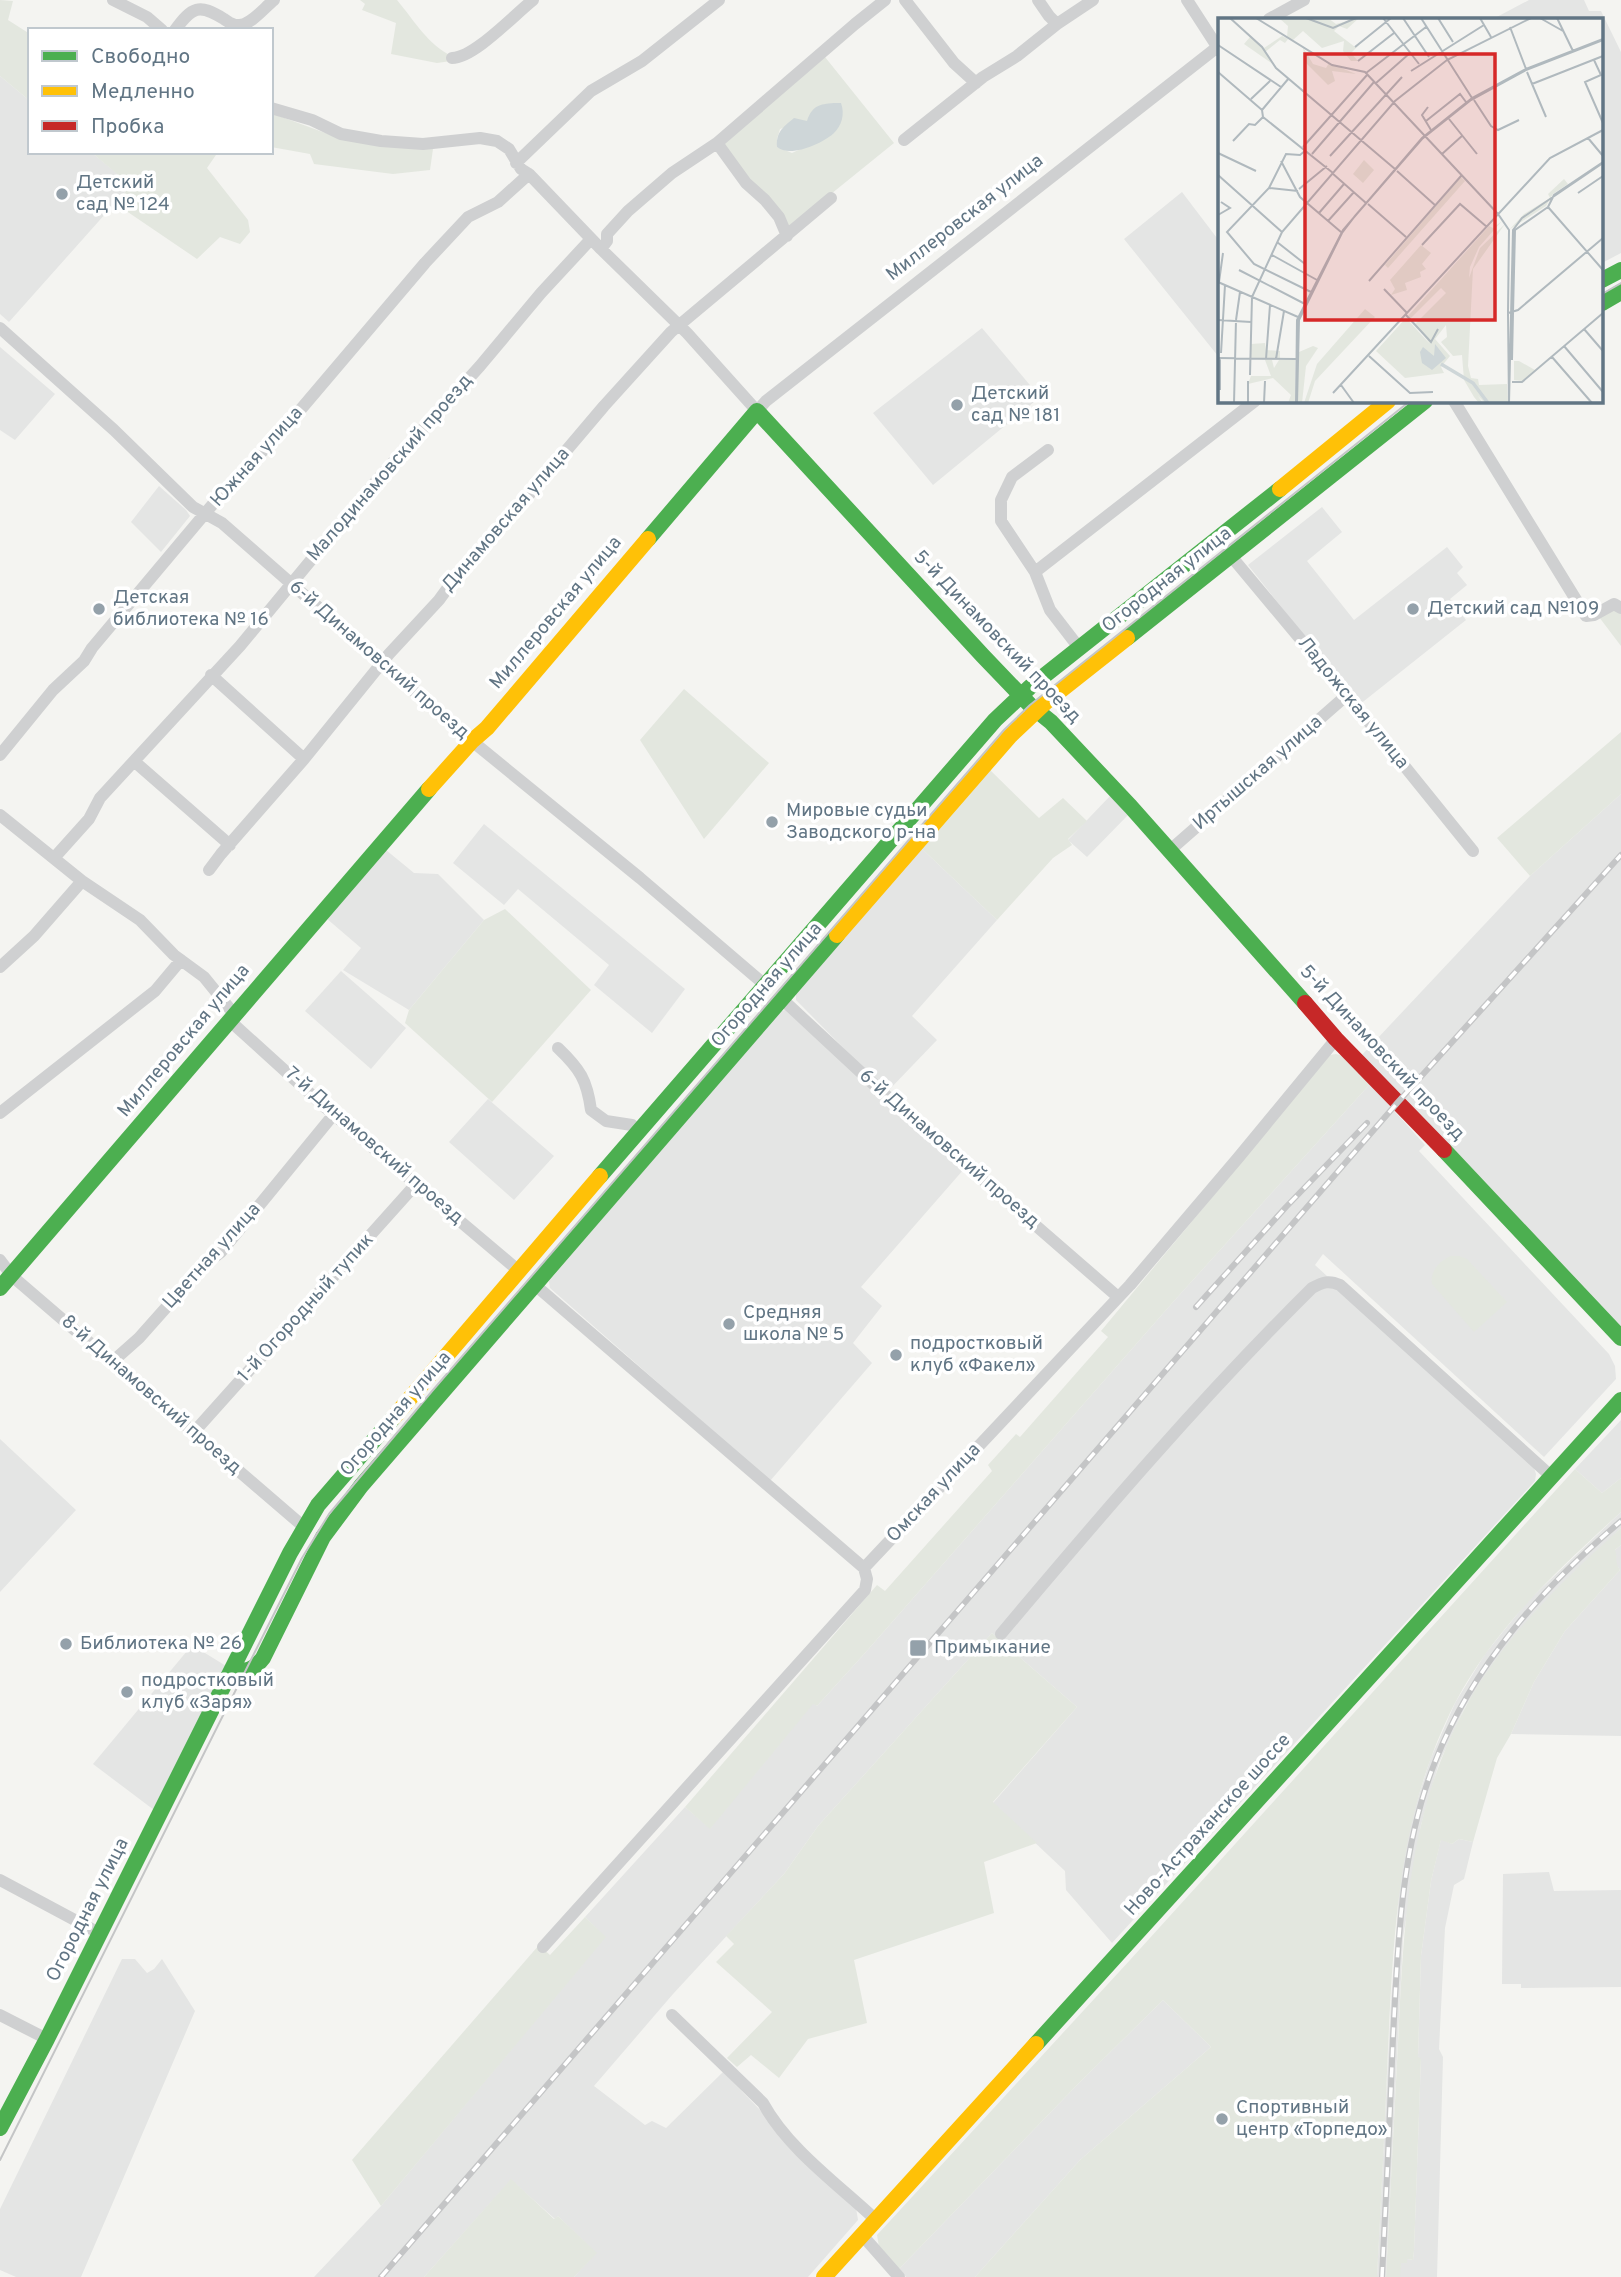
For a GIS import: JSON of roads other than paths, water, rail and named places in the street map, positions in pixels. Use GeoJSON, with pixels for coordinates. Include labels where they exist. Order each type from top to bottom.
{"type":"FeatureCollection","features":[{"type":"Feature","properties":{"kind":"street"},"geometry":{"type":"LineString","coordinates":[[113,0],[148,17],[160,28]]}},
{"type":"Feature","properties":{"kind":"street"},"geometry":{"type":"LineString","coordinates":[[176,28],[185,16],[202,8],[209,9],[234,25],[247,23],[274,0]]}},
{"type":"Feature","properties":{"kind":"street"},"geometry":{"type":"LineString","coordinates":[[452,58],[460,58],[485,42],[533,0]]}},
{"type":"Feature","properties":{"kind":"street"},"geometry":{"type":"LineString","coordinates":[[516,163],[591,91],[642,61],[719,0]]}},
{"type":"Feature","properties":{"kind":"street"},"geometry":{"type":"LineString","coordinates":[[601,249],[607,241],[607,234],[628,211],[672,173],[717,143],[885,0]]}},
{"type":"Feature","properties":{"kind":"street"},"geometry":{"type":"LineString","coordinates":[[905,0],[954,62],[976,83]]}},
{"type":"Feature","properties":{"kind":"street"},"geometry":{"type":"LineString","coordinates":[[1038,0],[1057,24]]}},
{"type":"Feature","properties":{"kind":"street"},"geometry":{"type":"LineString","coordinates":[[904,140],[976,83],[1093,0]]}},
{"type":"Feature","properties":{"kind":"street"},"geometry":{"type":"LineString","coordinates":[[1187,0],[1218,46]]}},
{"type":"Feature","properties":{"kind":"street"},"geometry":{"type":"LineString","coordinates":[[1271,18],[1304,0]]}},
{"type":"Feature","properties":{"kind":"street","name":"Миллеровская улица"},"geometry":{"type":"LineString","coordinates":[[0,1289],[766,401],[1218,48]]}},
{"type":"Feature","properties":{"kind":"street","name":"5-й Динамовский проезд"},"geometry":{"type":"LineString","coordinates":[[273,109],[312,120],[341,134],[381,141],[423,144],[480,138],[496,141],[509,149],[521,169],[687,333],[840,503],[1021,695],[1114,789],[1336,1039],[1406,1109],[1621,1338]]}},
{"type":"Feature","properties":{"kind":"street"},"geometry":{"type":"LineString","coordinates":[[717,143],[746,183],[765,200],[779,218],[787,236]]}},
{"type":"Feature","properties":{"kind":"street","name":"Южная улица"},"geometry":{"type":"LineString","coordinates":[[0,755],[53,690],[84,661],[92,648],[205,515],[290,422],[425,263],[468,217],[498,202],[529,174]]}},
{"type":"Feature","properties":{"kind":"street","name":"Динамовская улица"},"geometry":{"type":"LineString","coordinates":[[209,870],[383,662],[439,600],[460,571],[604,406],[678,326],[831,198]]}},
{"type":"Feature","properties":{"kind":"street","name":"Малодинамовский проезд"},"geometry":{"type":"LineString","coordinates":[[54,858],[89,819],[100,798],[240,646],[290,584],[541,293],[591,239]]}},
{"type":"Feature","properties":{"kind":"street"},"geometry":{"type":"LineString","coordinates":[[1604,279],[1621,270]]}},
{"type":"Feature","properties":{"kind":"street"},"geometry":{"type":"LineString","coordinates":[[1604,302],[1621,292]]}},
{"type":"Feature","properties":{"kind":"street","name":"6-й Динамовский проезд"},"geometry":{"type":"LineString","coordinates":[[0,328],[114,430],[193,507],[222,523],[472,741],[765,985]]}},
{"type":"Feature","properties":{"kind":"street"},"geometry":{"type":"LineString","coordinates":[[1035,572],[1254,402]]}},
{"type":"Feature","properties":{"kind":"street","name":"Огородная улица"},"geometry":{"type":"LineString","coordinates":[[232,1671],[246,1672],[256,1668],[267,1652],[323,1537],[361,1486],[1010,736],[1037,710],[1424,402]]}},
{"type":"Feature","properties":{"kind":"street"},"geometry":{"type":"LineString","coordinates":[[1455,402],[1587,617],[1614,604],[1621,608]]}},
{"type":"Feature","properties":{"kind":"street","name":"Огородная улица"},"geometry":{"type":"LineString","coordinates":[[0,2128],[304,1527],[318,1505],[995,720],[1021,695],[1260,506],[1377,404]]}},
{"type":"Feature","properties":{"kind":"street"},"geometry":{"type":"LineString","coordinates":[[1048,450],[1012,477],[1001,499],[1001,521],[1035,572],[1050,610],[1080,649]]}},
{"type":"Feature","properties":{"kind":"street","name":"Ладожская улица"},"geometry":{"type":"LineString","coordinates":[[1231,556],[1348,695],[1473,851]]}},
{"type":"Feature","properties":{"kind":"street"},"geometry":{"type":"LineString","coordinates":[[211,675],[304,759]]}},
{"type":"Feature","properties":{"kind":"street","name":"Иртышская улица"},"geometry":{"type":"LineString","coordinates":[[1169,851],[1348,695]]}},
{"type":"Feature","properties":{"kind":"street"},"geometry":{"type":"LineString","coordinates":[[135,762],[230,845]]}},
{"type":"Feature","properties":{"kind":"street","name":"7-й Динамовский проезд"},"geometry":{"type":"LineString","coordinates":[[1,820],[82,881],[140,920],[181,960],[204,977],[232,1017],[334,1114],[519,1271]]}},
{"type":"Feature","properties":{"kind":"street"},"geometry":{"type":"LineString","coordinates":[[0,967],[34,936],[82,881]]}},
{"type":"Feature","properties":{"kind":"street"},"geometry":{"type":"LineString","coordinates":[[0,1113],[155,991],[181,960]]}},
{"type":"Feature","properties":{"kind":"street","name":"6-й Динамовский проезд"},"geometry":{"type":"LineString","coordinates":[[783,1000],[881,1091],[1118,1297]]}},
{"type":"Feature","properties":{"kind":"street","name":"Омская улица"},"geometry":{"type":"LineString","coordinates":[[863,1568],[1118,1297],[1336,1039]]}},
{"type":"Feature","properties":{"kind":"street"},"geometry":{"type":"LineString","coordinates":[[558,1048],[578,1067],[589,1094],[591,1110],[606,1121],[632,1125],[638,1131]]}},
{"type":"Feature","properties":{"kind":"street","name":"Цветная улица"},"geometry":{"type":"LineString","coordinates":[[112,1362],[139,1338],[203,1266],[222,1252],[334,1114]]}},
{"type":"Feature","properties":{"kind":"street","name":"1-й Огородный тупик"},"geometry":{"type":"LineString","coordinates":[[194,1432],[416,1183]]}},
{"type":"Feature","properties":{"kind":"street","name":"8-й Динамовский проезд"},"geometry":{"type":"LineString","coordinates":[[0,1261],[12,1276],[304,1527]]}},
{"type":"Feature","properties":{"kind":"street"},"geometry":{"type":"LineString","coordinates":[[1001,1634],[1148,1462],[1243,1357],[1312,1287],[1324,1282],[1333,1282],[1340,1286],[1552,1477]]}},
{"type":"Feature","properties":{"kind":"street"},"geometry":{"type":"LineString","coordinates":[[535,1285],[863,1568],[867,1579],[865,1590],[544,1947]]}},
{"type":"Feature","properties":{"kind":"street","name":"Ново-Астраханское шоссе"},"geometry":{"type":"LineString","coordinates":[[824,2277],[1621,1400]]}},
{"type":"Feature","properties":{"kind":"street"},"geometry":{"type":"LineString","coordinates":[[0,1880],[99,1933]]}},
{"type":"Feature","properties":{"kind":"street"},"geometry":{"type":"LineString","coordinates":[[0,2015],[47,2039]]}},
{"type":"Feature","properties":{"kind":"street"},"geometry":{"type":"LineString","coordinates":[[672,2015],[763,2104],[769,2115],[818,2169],[876,2220]]}},
{"type":"Feature","properties":{"kind":"street"},"geometry":{"type":"LineString","coordinates":[[863,2236],[899,2277]]}},
{"type":"Feature","properties":{"kind":"tram line"},"geometry":{"type":"LineString","coordinates":[[1604,293],[1621,283]]}},
{"type":"Feature","properties":{"kind":"tram line"},"geometry":{"type":"LineString","coordinates":[[0,2160],[302,1558],[329,1514],[1004,730],[1030,705],[1409,402]]}},
{"type":"Feature","properties":{"kind":"railway"},"geometry":{"type":"LineString","coordinates":[[381,2277],[1398,1102],[1621,855]]}},
{"type":"Feature","properties":{"kind":"railway"},"geometry":{"type":"LineString","coordinates":[[1196,1307],[1286,1207],[1367,1123]]}},
{"type":"Feature","properties":{"kind":"railway"},"geometry":{"type":"LineString","coordinates":[[1382,2277],[1399,1933],[1408,1863],[1423,1795],[1451,1727],[1490,1661],[1513,1630],[1564,1573],[1621,1521]]}},
{"type":"Feature","properties":{"kind":"place","name":"Детский сад № 124"},"geometry":{"type":"Point","coordinates":[62,194]}},
{"type":"Feature","properties":{"kind":"place","name":"Детский сад № 181"},"geometry":{"type":"Point","coordinates":[957,405]}},
{"type":"Feature","properties":{"kind":"place","name":"Детская библиотека № 16"},"geometry":{"type":"Point","coordinates":[99,609]}},
{"type":"Feature","properties":{"kind":"place","name":"Детский сад №109"},"geometry":{"type":"Point","coordinates":[1413,609]}},
{"type":"Feature","properties":{"kind":"place","name":"Мировые судьи Заводского р-на"},"geometry":{"type":"Point","coordinates":[772,822]}},
{"type":"Feature","properties":{"kind":"place","name":"Средняя школа № 5"},"geometry":{"type":"Point","coordinates":[729,1324]}},
{"type":"Feature","properties":{"kind":"place","name":"подростковый клуб «Факел»"},"geometry":{"type":"Point","coordinates":[896,1355]}},
{"type":"Feature","properties":{"kind":"place","name":"Библиотека № 26"},"geometry":{"type":"Point","coordinates":[66,1644]}},
{"type":"Feature","properties":{"kind":"place","name":"Примыкание"},"geometry":{"type":"Point","coordinates":[918,1648]}},
{"type":"Feature","properties":{"kind":"place","name":"подростковый клуб «Заря»"},"geometry":{"type":"Point","coordinates":[127,1692]}},
{"type":"Feature","properties":{"kind":"place","name":"Спортивный центр «Торпедо»"},"geometry":{"type":"Point","coordinates":[1222,2119]}}]}
